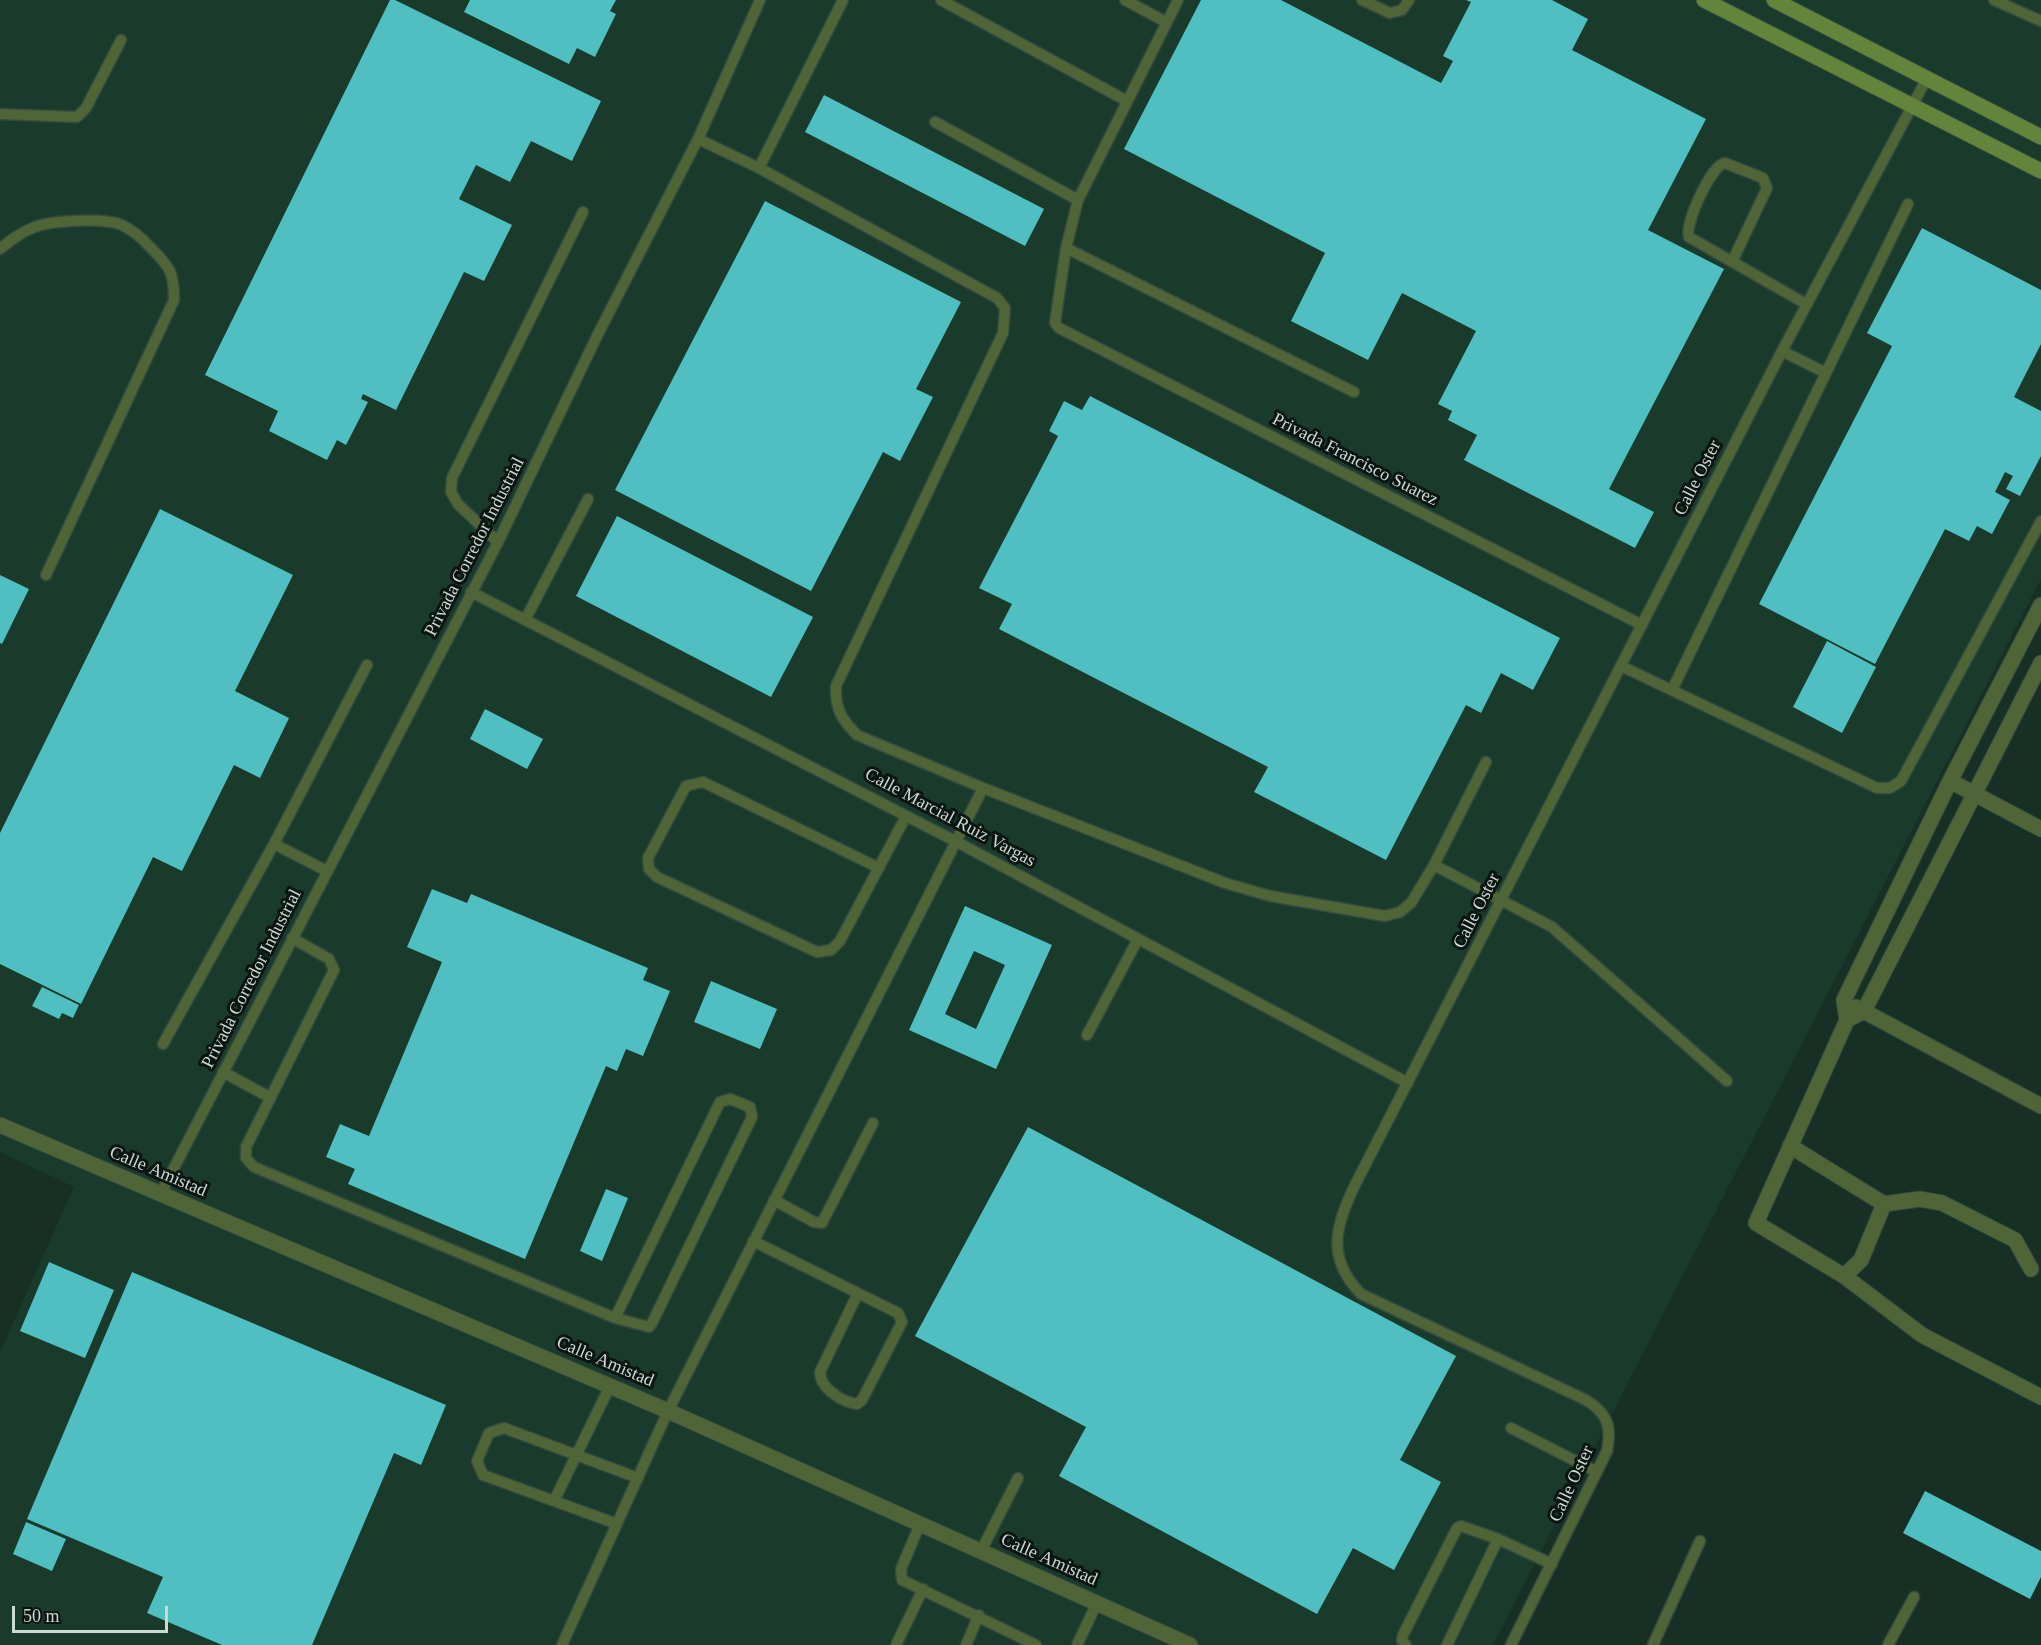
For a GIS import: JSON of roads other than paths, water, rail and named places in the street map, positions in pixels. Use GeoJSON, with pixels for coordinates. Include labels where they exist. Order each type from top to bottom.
{"type":"FeatureCollection","features":[{"type":"Feature","properties":{"kind":"main road"},"geometry":{"type":"LineString","coordinates":[[1704,0],[2041,171]]}},
{"type":"Feature","properties":{"kind":"main road"},"geometry":{"type":"LineString","coordinates":[[1774,0],[2041,137]]}},
{"type":"Feature","properties":{"kind":"street"},"geometry":{"type":"LineString","coordinates":[[2041,605],[1950,781],[1844,1000],[1847,1020],[1756,1222],[1760,1227],[1844,1276],[1922,1335],[2041,1397]]}},
{"type":"Feature","properties":{"kind":"street"},"geometry":{"type":"LineString","coordinates":[[1847,1020],[1864,1011],[2041,663]]}},
{"type":"Feature","properties":{"kind":"street"},"geometry":{"type":"LineString","coordinates":[[1950,781],[2041,830]]}},
{"type":"Feature","properties":{"kind":"street"},"geometry":{"type":"LineString","coordinates":[[1844,1000],[2041,1106]]}},
{"type":"Feature","properties":{"kind":"street","name":"Calle Amistad"},"geometry":{"type":"LineString","coordinates":[[0,1125],[668,1410],[1190,1645]]}},
{"type":"Feature","properties":{"kind":"street"},"geometry":{"type":"LineString","coordinates":[[1790,1146],[1884,1204],[1920,1199],[1942,1203],[2015,1240],[2031,1269]]}},
{"type":"Feature","properties":{"kind":"street"},"geometry":{"type":"LineString","coordinates":[[1844,1276],[1861,1260],[1884,1204]]}},
{"type":"Feature","properties":{"kind":"lane","name":"Privada Corredor Industrial"},"geometry":{"type":"LineString","coordinates":[[160,1195],[498,542],[598,334],[698,139],[760,0]]}},
{"type":"Feature","properties":{"kind":"lane"},"geometry":{"type":"LineString","coordinates":[[759,168],[843,0]]}},
{"type":"Feature","properties":{"kind":"lane"},"geometry":{"type":"LineString","coordinates":[[942,0],[1127,100]]}},
{"type":"Feature","properties":{"kind":"lane"},"geometry":{"type":"LineString","coordinates":[[1125,0],[1166,22]]}},
{"type":"Feature","properties":{"kind":"lane"},"geometry":{"type":"LineString","coordinates":[[1178,0],[1078,200],[1066,248],[1354,392]]}},
{"type":"Feature","properties":{"kind":"lane"},"geometry":{"type":"LineString","coordinates":[[1362,0],[1390,13],[1402,10],[1409,0]]}},
{"type":"Feature","properties":{"kind":"lane"},"geometry":{"type":"LineString","coordinates":[[1994,0],[2041,21]]}},
{"type":"Feature","properties":{"kind":"lane"},"geometry":{"type":"LineString","coordinates":[[0,114],[77,117],[86,108],[121,40]]}},
{"type":"Feature","properties":{"kind":"lane","name":"Calle Oster"},"geometry":{"type":"LineString","coordinates":[[1511,1645],[1607,1451],[1610,1436],[1609,1421],[1599,1408],[1361,1294],[1349,1281],[1340,1265],[1337,1246],[1344,1207],[1806,304],[1927,78]]}},
{"type":"Feature","properties":{"kind":"lane"},"geometry":{"type":"LineString","coordinates":[[935,122],[1078,200]]}},
{"type":"Feature","properties":{"kind":"lane"},"geometry":{"type":"LineString","coordinates":[[698,139],[759,168],[997,298],[1005,308],[1003,333],[836,686],[836,703],[842,720],[857,735],[982,788],[1247,890],[1385,916],[1400,912],[1412,903],[1434,865],[1486,762]]}},
{"type":"Feature","properties":{"kind":"lane"},"geometry":{"type":"LineString","coordinates":[[1732,262],[1767,188],[1763,178],[1725,163],[1715,168],[1687,226],[1689,237],[1732,262],[1806,304]]}},
{"type":"Feature","properties":{"kind":"lane"},"geometry":{"type":"LineString","coordinates":[[1672,690],[1908,204]]}},
{"type":"Feature","properties":{"kind":"lane"},"geometry":{"type":"LineString","coordinates":[[498,542],[458,504],[451,492],[452,478],[583,212]]}},
{"type":"Feature","properties":{"kind":"lane"},"geometry":{"type":"LineString","coordinates":[[0,249],[16,235],[37,226],[98,220],[120,224],[139,235],[163,259],[171,268],[174,281],[174,300],[46,575]]}},
{"type":"Feature","properties":{"kind":"lane","name":"Privada Francisco Suarez"},"geometry":{"type":"LineString","coordinates":[[1066,248],[1055,323],[1059,328],[1642,625]]}},
{"type":"Feature","properties":{"kind":"lane"},"geometry":{"type":"LineString","coordinates":[[1782,351],[1826,374]]}},
{"type":"Feature","properties":{"kind":"lane"},"geometry":{"type":"LineString","coordinates":[[525,620],[588,499]]}},
{"type":"Feature","properties":{"kind":"lane"},"geometry":{"type":"LineString","coordinates":[[1621,666],[1877,788],[1890,788],[1901,781],[2041,521]]}},
{"type":"Feature","properties":{"kind":"lane","name":"Calle Marcial Ruiz Vargas"},"geometry":{"type":"LineString","coordinates":[[471,592],[955,841],[1408,1083]]}},
{"type":"Feature","properties":{"kind":"lane"},"geometry":{"type":"LineString","coordinates":[[163,1044],[274,844],[367,665]]}},
{"type":"Feature","properties":{"kind":"lane"},"geometry":{"type":"LineString","coordinates":[[879,868],[703,782],[686,786],[648,858],[649,869],[657,876],[817,952],[831,950],[840,941],[879,868],[906,816]]}},
{"type":"Feature","properties":{"kind":"lane"},"geometry":{"type":"LineString","coordinates":[[562,1645],[668,1410],[982,788]]}},
{"type":"Feature","properties":{"kind":"lane"},"geometry":{"type":"LineString","coordinates":[[274,844],[327,871]]}},
{"type":"Feature","properties":{"kind":"lane"},"geometry":{"type":"LineString","coordinates":[[1434,865],[1552,927],[1727,1081]]}},
{"type":"Feature","properties":{"kind":"lane"},"geometry":{"type":"LineString","coordinates":[[292,938],[329,959],[334,970],[269,1097],[246,1148],[246,1158],[254,1167],[615,1318],[649,1327],[652,1323],[752,1117],[750,1107],[730,1099],[720,1102],[615,1318]]}},
{"type":"Feature","properties":{"kind":"lane"},"geometry":{"type":"LineString","coordinates":[[1087,1035],[1138,939]]}},
{"type":"Feature","properties":{"kind":"lane"},"geometry":{"type":"LineString","coordinates":[[223,1072],[269,1097]]}},
{"type":"Feature","properties":{"kind":"lane"},"geometry":{"type":"LineString","coordinates":[[774,1200],[814,1222],[822,1223],[873,1124]]}},
{"type":"Feature","properties":{"kind":"lane"},"geometry":{"type":"LineString","coordinates":[[753,1241],[858,1293],[898,1313],[902,1322],[862,1400],[857,1404],[850,1403],[823,1386],[820,1372],[858,1293]]}},
{"type":"Feature","properties":{"kind":"lane"},"geometry":{"type":"LineString","coordinates":[[554,1501],[610,1386]]}},
{"type":"Feature","properties":{"kind":"lane"},"geometry":{"type":"LineString","coordinates":[[617,1524],[483,1475],[477,1461],[489,1433],[504,1428],[638,1478]]}},
{"type":"Feature","properties":{"kind":"lane"},"geometry":{"type":"LineString","coordinates":[[1511,1428],[1597,1472]]}},
{"type":"Feature","properties":{"kind":"lane"},"geometry":{"type":"LineString","coordinates":[[981,1551],[1018,1478]]}},
{"type":"Feature","properties":{"kind":"lane"},"geometry":{"type":"LineString","coordinates":[[920,1524],[901,1569],[902,1580],[979,1615],[1036,1645]]}},
{"type":"Feature","properties":{"kind":"lane"},"geometry":{"type":"LineString","coordinates":[[1406,1645],[1402,1640],[1403,1635],[1457,1528],[1466,1526],[1552,1564]]}},
{"type":"Feature","properties":{"kind":"lane"},"geometry":{"type":"LineString","coordinates":[[1448,1645],[1498,1539]]}},
{"type":"Feature","properties":{"kind":"lane"},"geometry":{"type":"LineString","coordinates":[[1653,1645],[1700,1540]]}},
{"type":"Feature","properties":{"kind":"lane"},"geometry":{"type":"LineString","coordinates":[[896,1645],[922,1589]]}},
{"type":"Feature","properties":{"kind":"lane"},"geometry":{"type":"LineString","coordinates":[[1888,1645],[1914,1596]]}},
{"type":"Feature","properties":{"kind":"lane"},"geometry":{"type":"LineString","coordinates":[[1077,1645],[1097,1603]]}},
{"type":"Feature","properties":{"kind":"lane"},"geometry":{"type":"LineString","coordinates":[[966,1645],[979,1615]]}}]}
